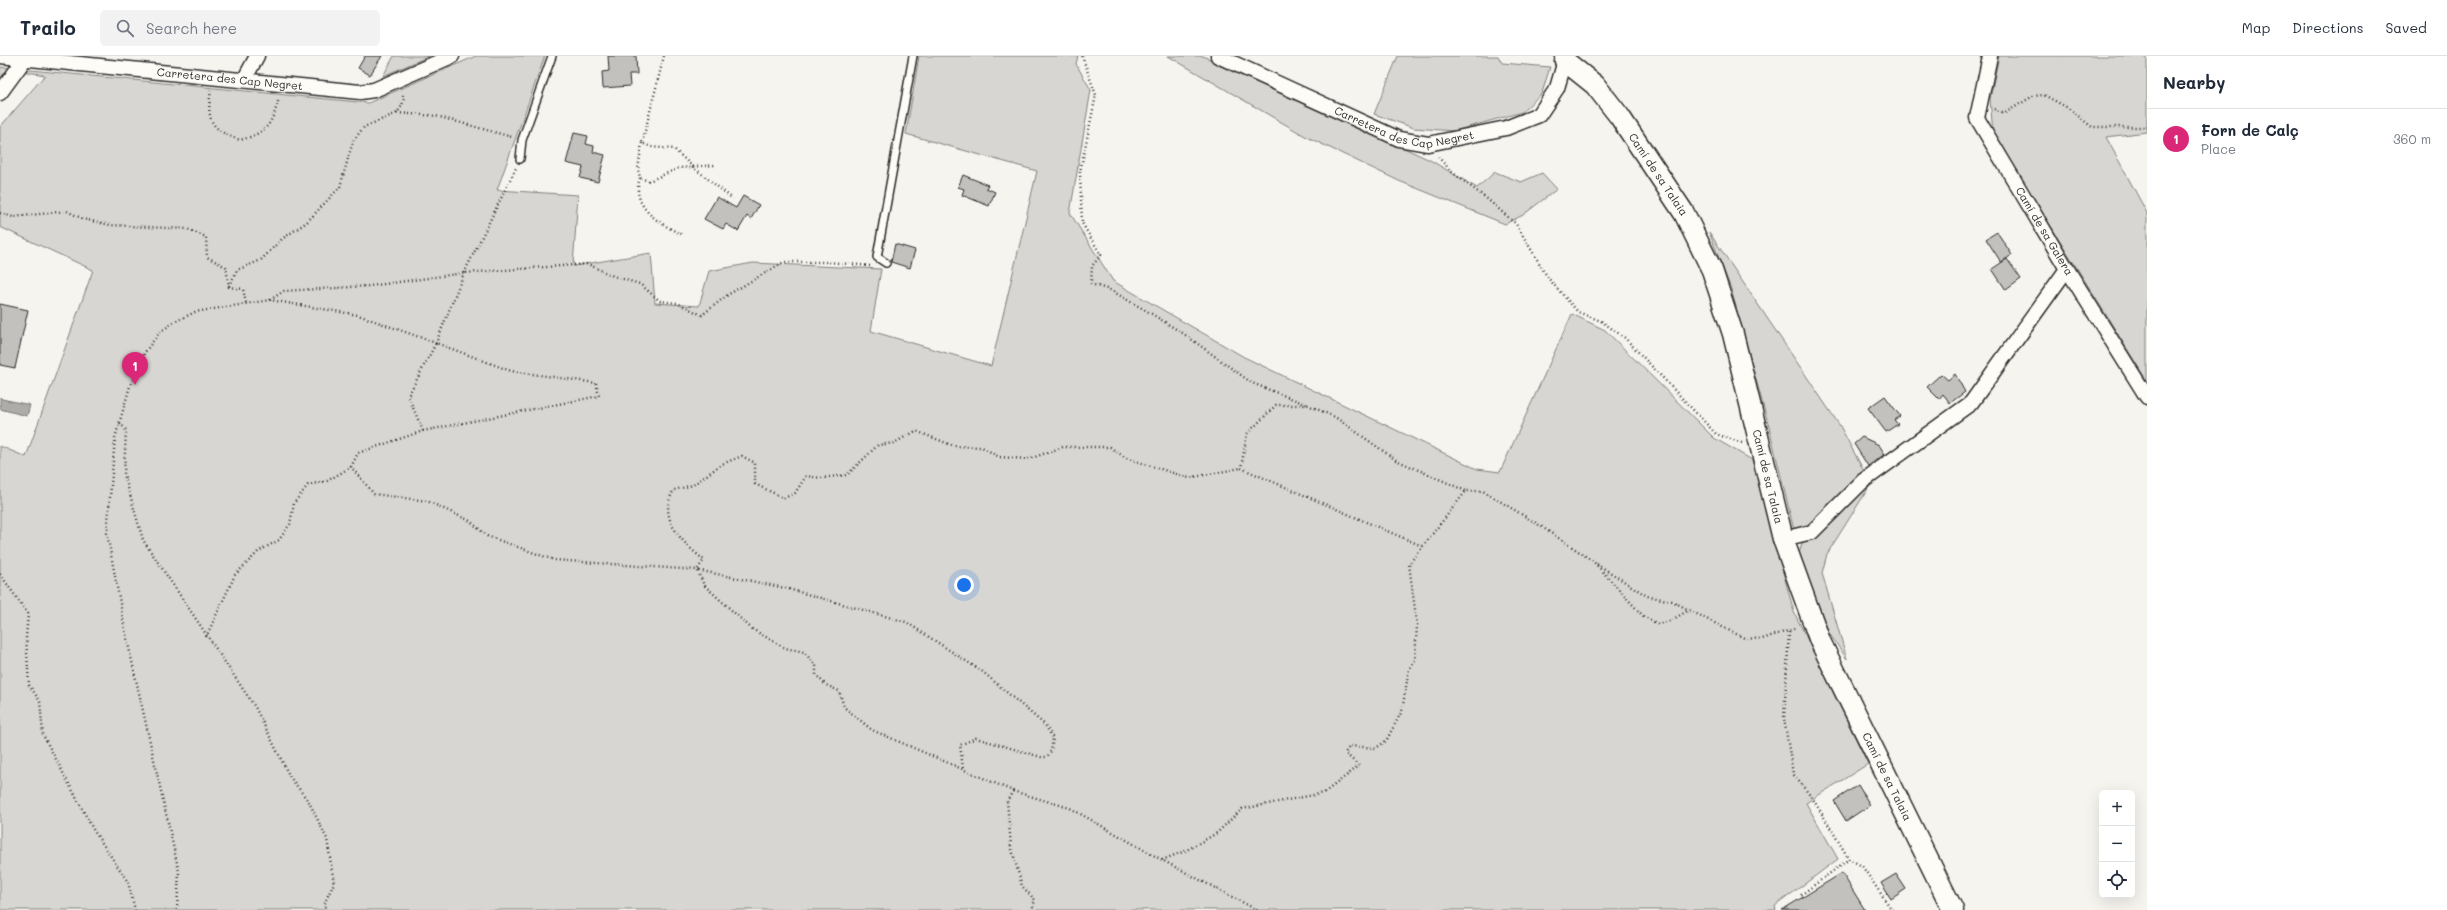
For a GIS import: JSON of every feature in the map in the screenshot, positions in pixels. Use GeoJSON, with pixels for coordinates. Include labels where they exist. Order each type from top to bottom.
{"type":"FeatureCollection","features":[{"type":"Feature","properties":{"kind":"street","name":"Carretera des Cap Negret"},"geometry":{"type":"LineString","coordinates":[[0,56],[97,61],[213,77],[360,92],[374,90],[452,56]]}},
{"type":"Feature","properties":{"kind":"street"},"geometry":{"type":"LineString","coordinates":[[244,80],[257,56]]}},
{"type":"Feature","properties":{"kind":"street","name":"Carretera des Cap Negret"},"geometry":{"type":"LineString","coordinates":[[1218,56],[1399,139],[1428,144],[1506,128],[1539,114],[1557,88],[1563,59]]}},
{"type":"Feature","properties":{"kind":"street","name":"Camí de sa Galera"},"geometry":{"type":"LineString","coordinates":[[1990,56],[1977,118],[2067,269],[2147,398]]}},
{"type":"Feature","properties":{"kind":"street"},"geometry":{"type":"LineString","coordinates":[[0,93],[27,58]]}},
{"type":"Feature","properties":{"kind":"street","name":"Camí de sa Talaia"},"geometry":{"type":"LineString","coordinates":[[1563,59],[1595,85],[1684,213],[1712,270],[1733,334],[1783,539],[1820,641],[1953,910]]}},
{"type":"Feature","properties":{"kind":"street"},"geometry":{"type":"LineString","coordinates":[[1783,539],[1812,532],[1863,481],[1970,403],[2067,269]]}},
{"type":"Feature","properties":{"kind":"lane"},"geometry":{"type":"LineString","coordinates":[[520,160],[522,140],[552,56]]}},
{"type":"Feature","properties":{"kind":"lane"},"geometry":{"type":"LineString","coordinates":[[886,263],[877,257],[912,56]]}},
{"type":"Feature","properties":{"kind":"path"},"geometry":{"type":"LineString","coordinates":[[664,56],[642,143],[638,170],[640,178],[637,186],[640,199],[645,209],[656,220],[681,234]]}},
{"type":"Feature","properties":{"kind":"path"},"geometry":{"type":"LineString","coordinates":[[1082,56],[1096,96],[1080,172],[1082,223],[1101,255],[1092,266],[1091,284],[1110,290],[1153,315],[1184,334],[1252,382],[1335,417],[1396,460],[1466,491],[1483,492],[1536,523],[1647,596],[1672,601],[1744,638],[1762,639],[1789,632],[1813,621]]}},
{"type":"Feature","properties":{"kind":"path"},"geometry":{"type":"LineString","coordinates":[[213,77],[209,102],[210,120],[215,128],[240,140],[262,132],[273,120],[283,84]]}},
{"type":"Feature","properties":{"kind":"path"},"geometry":{"type":"LineString","coordinates":[[395,80],[404,98],[397,113]]}},
{"type":"Feature","properties":{"kind":"path"},"geometry":{"type":"LineString","coordinates":[[1980,104],[2005,113],[2033,96],[2044,95],[2068,108],[2092,127],[2147,127]]}},
{"type":"Feature","properties":{"kind":"path"},"geometry":{"type":"LineString","coordinates":[[229,287],[237,270],[261,260],[282,239],[307,222],[340,187],[353,141],[364,127],[397,113],[436,116],[522,140]]}},
{"type":"Feature","properties":{"kind":"path"},"geometry":{"type":"LineString","coordinates":[[642,143],[651,147],[674,149],[693,167],[733,199]]}},
{"type":"Feature","properties":{"kind":"path"},"geometry":{"type":"LineString","coordinates":[[1428,144],[1452,174],[1486,198],[1516,224],[1548,278],[1578,312],[1601,321],[1625,338],[1716,434],[1761,450]]}},
{"type":"Feature","properties":{"kind":"path"},"geometry":{"type":"LineString","coordinates":[[423,431],[408,396],[436,343],[464,273],[520,160]]}},
{"type":"Feature","properties":{"kind":"path"},"geometry":{"type":"LineString","coordinates":[[640,178],[649,181],[679,168],[715,165]]}},
{"type":"Feature","properties":{"kind":"path"},"geometry":{"type":"LineString","coordinates":[[0,213],[13,217],[67,211],[83,219],[110,225],[187,229],[206,237],[207,257],[226,267],[229,287]]}},
{"type":"Feature","properties":{"kind":"path"},"geometry":{"type":"LineString","coordinates":[[270,300],[284,291],[370,286],[464,273],[588,264],[613,276],[640,284],[660,300],[677,303],[702,314],[729,294],[784,262],[828,262],[871,266],[876,261],[877,257]]}},
{"type":"Feature","properties":{"kind":"path"},"geometry":{"type":"LineString","coordinates":[[229,287],[243,289],[246,303]]}},
{"type":"Feature","properties":{"kind":"path"},"geometry":{"type":"LineString","coordinates":[[177,910],[179,872],[125,630],[107,533],[115,438],[130,386],[144,352],[159,334],[174,322],[195,312],[270,300],[358,315],[511,371],[596,383],[599,396],[423,431],[358,453],[351,467],[327,481],[308,485],[294,503],[290,524],[279,540],[259,551],[235,576],[206,637]]}},
{"type":"Feature","properties":{"kind":"path"},"geometry":{"type":"LineString","coordinates":[[1241,468],[1247,434],[1276,406],[1308,405]]}},
{"type":"Feature","properties":{"kind":"path"},"geometry":{"type":"LineString","coordinates":[[120,423],[126,430],[124,474],[143,540],[206,637],[255,707],[290,777],[309,802],[327,839],[334,883],[324,902],[325,910]]}},
{"type":"Feature","properties":{"kind":"path"},"geometry":{"type":"LineString","coordinates":[[697,570],[704,560],[684,544],[668,517],[668,499],[674,490],[693,485],[722,464],[742,456],[755,463],[755,484],[784,498],[795,493],[806,476],[822,478],[847,475],[878,445],[894,443],[916,431],[954,446],[982,447],[999,457],[1029,459],[1063,447],[1110,447],[1126,458],[1188,478],[1241,468],[1423,546]]}},
{"type":"Feature","properties":{"kind":"path"},"geometry":{"type":"LineString","coordinates":[[351,467],[374,494],[427,500],[470,521],[487,536],[554,560],[697,570],[785,588],[906,622],[983,672],[1045,725],[1053,738],[1051,751],[1047,757],[1041,757],[976,738],[960,745],[964,768]]}},
{"type":"Feature","properties":{"kind":"path"},"geometry":{"type":"LineString","coordinates":[[1162,860],[1185,851],[1217,833],[1242,809],[1324,793],[1359,766],[1345,753],[1350,746],[1376,748],[1386,741],[1402,711],[1410,669],[1416,660],[1416,625],[1409,564],[1466,491]]}},
{"type":"Feature","properties":{"kind":"path"},"geometry":{"type":"LineString","coordinates":[[1593,561],[1643,616],[1658,624],[1670,622],[1689,610]]}},
{"type":"Feature","properties":{"kind":"path"},"geometry":{"type":"LineString","coordinates":[[697,570],[704,585],[752,629],[785,648],[804,652],[816,666],[816,675],[826,685],[839,691],[844,707],[872,730],[964,768],[1013,791],[1070,808],[1162,860],[1257,910]]}},
{"type":"Feature","properties":{"kind":"path"},"geometry":{"type":"LineString","coordinates":[[0,574],[28,614],[26,637],[29,685],[40,701],[43,735],[94,831],[128,882],[135,910]]}},
{"type":"Feature","properties":{"kind":"path"},"geometry":{"type":"LineString","coordinates":[[1789,632],[1784,718],[1793,774],[1813,798],[1849,859],[1862,866],[1892,910]]}},
{"type":"Feature","properties":{"kind":"path"},"geometry":{"type":"LineString","coordinates":[[1013,791],[1007,801],[1012,846],[1022,886],[1035,900],[1032,910]]}},
{"type":"Feature","properties":{"kind":"path"},"geometry":{"type":"LineString","coordinates":[[1801,895],[1849,859]]}},
{"type":"Feature","properties":{"kind":"shaded area"},"geometry":{"type":"Polygon","coordinates":[[[394,56],[429,56],[383,76],[394,56]]]}},
{"type":"Feature","properties":{"kind":"shaded area"},"geometry":{"type":"Polygon","coordinates":[[[476,56],[545,56],[497,190],[578,195],[573,266],[651,253],[655,303],[699,306],[709,271],[753,263],[881,269],[871,331],[991,366],[1037,171],[906,134],[919,56],[1078,56],[1076,64],[1091,90],[1070,213],[1113,281],[1244,357],[1477,469],[1500,472],[1572,314],[1605,330],[1714,438],[1752,460],[1794,612],[1868,764],[1806,803],[1838,859],[1775,906],[1776,910],[0,910],[0,446],[26,457],[93,270],[0,227],[0,127],[45,75],[15,70],[0,89],[0,67],[368,103],[476,56]]]}},
{"type":"Feature","properties":{"kind":"shaded area"},"geometry":{"type":"Polygon","coordinates":[[[1168,56],[1203,56],[1430,160],[1477,188],[1495,172],[1521,182],[1542,173],[1557,189],[1523,215],[1505,224],[1399,181],[1305,136],[1168,56]]]}},
{"type":"Feature","properties":{"kind":"shaded area"},"geometry":{"type":"Polygon","coordinates":[[[1398,56],[1498,56],[1502,63],[1550,67],[1542,93],[1522,112],[1454,131],[1414,128],[1374,114],[1398,56]]]}},
{"type":"Feature","properties":{"kind":"shaded area"},"geometry":{"type":"Polygon","coordinates":[[[1999,56],[2147,56],[2147,132],[2106,137],[2147,213],[2147,381],[1993,133],[1990,99],[1999,56]]]}},
{"type":"Feature","properties":{"kind":"shaded area"},"geometry":{"type":"Polygon","coordinates":[[[1709,232],[1840,426],[1865,473],[1808,526],[1794,530],[1768,423],[1731,289],[1709,232]]]}},
{"type":"Feature","properties":{"kind":"shaded area"},"geometry":{"type":"Polygon","coordinates":[[[0,397],[2,399],[30,405],[27,416],[0,409],[0,397]]]}},
{"type":"Feature","properties":{"kind":"shaded area"},"geometry":{"type":"Polygon","coordinates":[[[1871,484],[1827,554],[1822,573],[1847,659],[1829,633],[1799,554],[1802,543],[1824,527],[1871,484]]]}},
{"type":"Feature","properties":{"kind":"building"},"geometry":{"type":"Polygon","coordinates":[[[365,56],[382,56],[370,75],[358,68],[365,56]]]}},
{"type":"Feature","properties":{"kind":"building"},"geometry":{"type":"Polygon","coordinates":[[[608,56],[636,56],[637,74],[629,74],[630,86],[603,88],[602,72],[609,71],[608,56]]]}},
{"type":"Feature","properties":{"kind":"building"},"geometry":{"type":"Polygon","coordinates":[[[574,133],[588,136],[586,144],[594,146],[593,152],[605,155],[598,182],[580,178],[583,167],[566,163],[574,133]]]}},
{"type":"Feature","properties":{"kind":"building"},"geometry":{"type":"Polygon","coordinates":[[[963,175],[988,185],[986,188],[995,192],[989,206],[962,195],[964,189],[958,187],[963,175]]]}},
{"type":"Feature","properties":{"kind":"building"},"geometry":{"type":"Polygon","coordinates":[[[743,196],[759,205],[751,219],[747,216],[738,231],[726,224],[723,229],[704,219],[717,197],[736,208],[743,196]]]}},
{"type":"Feature","properties":{"kind":"building"},"geometry":{"type":"Polygon","coordinates":[[[1997,232],[2012,255],[2001,262],[1986,239],[1997,232]]]}},
{"type":"Feature","properties":{"kind":"building"},"geometry":{"type":"Polygon","coordinates":[[[895,244],[915,250],[910,268],[891,262],[895,244]]]}},
{"type":"Feature","properties":{"kind":"building"},"geometry":{"type":"Polygon","coordinates":[[[2007,259],[2021,279],[2006,290],[1992,269],[2007,259]]]}},
{"type":"Feature","properties":{"kind":"building"},"geometry":{"type":"Polygon","coordinates":[[[0,304],[28,310],[15,368],[0,365],[0,304]]]}},
{"type":"Feature","properties":{"kind":"building"},"geometry":{"type":"Polygon","coordinates":[[[1941,374],[1948,380],[1955,374],[1965,392],[1950,403],[1943,394],[1939,399],[1927,387],[1941,374]]]}},
{"type":"Feature","properties":{"kind":"building"},"geometry":{"type":"Polygon","coordinates":[[[1885,396],[1900,416],[1894,420],[1898,424],[1886,432],[1868,408],[1885,396]]]}},
{"type":"Feature","properties":{"kind":"building"},"geometry":{"type":"Polygon","coordinates":[[[1862,437],[1879,445],[1885,454],[1868,466],[1854,444],[1862,437]]]}},
{"type":"Feature","properties":{"kind":"building"},"geometry":{"type":"Polygon","coordinates":[[[1858,785],[1870,805],[1846,821],[1834,801],[1858,785]]]}},
{"type":"Feature","properties":{"kind":"building"},"geometry":{"type":"Polygon","coordinates":[[[1842,873],[1865,910],[1782,910],[1842,873]]]}},
{"type":"Feature","properties":{"kind":"building"},"geometry":{"type":"Polygon","coordinates":[[[1896,874],[1906,889],[1891,899],[1881,883],[1896,874]]]}},
{"type":"Feature","properties":{"kind":"place","name":"Forn de Calç"},"geometry":{"type":"Point","coordinates":[135,385]}}]}
